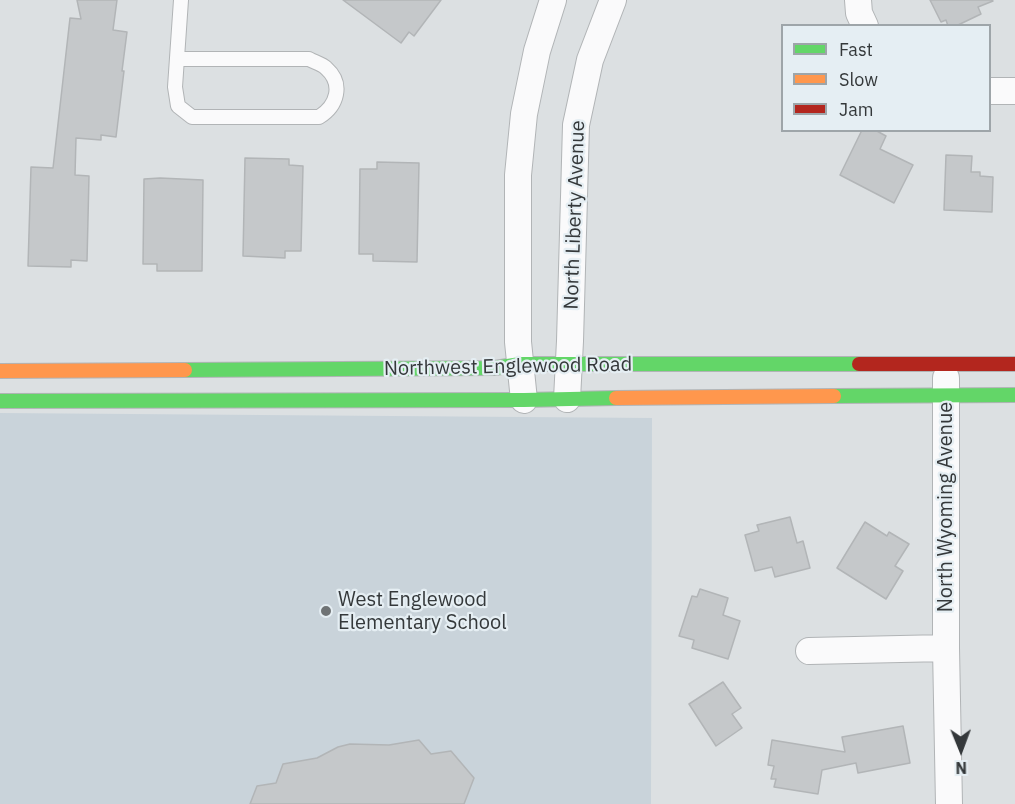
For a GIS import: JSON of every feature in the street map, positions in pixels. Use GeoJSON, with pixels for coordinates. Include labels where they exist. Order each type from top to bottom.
{"type":"FeatureCollection","features":[{"type":"Feature","properties":{"kind":"main road","name":"Northwest Englewood Road"},"geometry":{"type":"LineString","coordinates":[[0,371],[495,368],[520,364],[945,366],[1015,364]]}},
{"type":"Feature","properties":{"kind":"main road","name":"Northwest Englewood Road"},"geometry":{"type":"LineString","coordinates":[[0,402],[1015,395]]}},
{"type":"Feature","properties":{"kind":"street"},"geometry":{"type":"LineString","coordinates":[[524,400],[518,342],[518,175],[524,114],[537,51],[553,0]]}},
{"type":"Feature","properties":{"kind":"street","name":"North Liberty Avenue"},"geometry":{"type":"LineString","coordinates":[[567,399],[576,125],[590,60],[613,0]]}},
{"type":"Feature","properties":{"kind":"street"},"geometry":{"type":"LineString","coordinates":[[858,0],[863,24]]}},
{"type":"Feature","properties":{"kind":"street"},"geometry":{"type":"LineString","coordinates":[[991,91],[1015,91]]}},
{"type":"Feature","properties":{"kind":"street","name":"North Wyoming Avenue"},"geometry":{"type":"LineString","coordinates":[[945,366],[949,804]]}},
{"type":"Feature","properties":{"kind":"street"},"geometry":{"type":"LineString","coordinates":[[809,651],[946,648]]}},
{"type":"Feature","properties":{"kind":"lane"},"geometry":{"type":"LineString","coordinates":[[178,59],[309,59],[327,68],[334,82],[337,98],[329,111],[320,117],[192,117],[178,106],[175,87],[181,0]]}},
{"type":"Feature","properties":{"kind":"shaded area","name":"West Englewood Elementary School"},"geometry":{"type":"Polygon","coordinates":[[[0,413],[652,418],[651,804],[0,804],[0,413]]]}},
{"type":"Feature","properties":{"kind":"building"},"geometry":{"type":"Polygon","coordinates":[[[77,0],[117,0],[113,30],[127,32],[116,137],[101,135],[101,140],[76,138],[75,175],[89,176],[87,261],[71,260],[71,267],[28,266],[31,167],[53,168],[70,18],[81,19],[77,0]]]}},
{"type":"Feature","properties":{"kind":"building"},"geometry":{"type":"Polygon","coordinates":[[[343,0],[441,0],[414,36],[409,32],[401,43],[343,0]]]}},
{"type":"Feature","properties":{"kind":"building"},"geometry":{"type":"Polygon","coordinates":[[[930,0],[993,1],[978,7],[981,14],[960,24],[947,24],[946,20],[941,22],[930,0]]]}},
{"type":"Feature","properties":{"kind":"building"},"geometry":{"type":"Polygon","coordinates":[[[861,132],[879,132],[886,136],[880,149],[913,165],[894,203],[840,175],[861,132]]]}},
{"type":"Feature","properties":{"kind":"building"},"geometry":{"type":"Polygon","coordinates":[[[946,155],[972,156],[971,172],[980,172],[980,176],[993,177],[992,212],[944,210],[946,155]]]}},
{"type":"Feature","properties":{"kind":"building"},"geometry":{"type":"Polygon","coordinates":[[[245,158],[289,159],[289,165],[303,166],[301,251],[285,251],[285,258],[243,256],[245,158]]]}},
{"type":"Feature","properties":{"kind":"building"},"geometry":{"type":"Polygon","coordinates":[[[377,162],[419,163],[417,262],[373,261],[373,254],[359,254],[360,169],[377,169],[377,162]]]}},
{"type":"Feature","properties":{"kind":"building"},"geometry":{"type":"Polygon","coordinates":[[[144,179],[203,180],[202,271],[157,271],[157,264],[143,264],[144,179]]]}},
{"type":"Feature","properties":{"kind":"building"},"geometry":{"type":"Polygon","coordinates":[[[790,517],[797,543],[803,541],[810,568],[775,577],[772,567],[755,571],[745,535],[759,531],[757,525],[790,517]]]}},
{"type":"Feature","properties":{"kind":"building"},"geometry":{"type":"Polygon","coordinates":[[[865,522],[887,536],[889,532],[909,544],[895,566],[903,571],[886,599],[837,568],[865,522]]]}},
{"type":"Feature","properties":{"kind":"building"},"geometry":{"type":"Polygon","coordinates":[[[700,589],[728,598],[723,615],[740,621],[728,659],[692,648],[694,640],[679,636],[692,596],[697,597],[700,589]]]}},
{"type":"Feature","properties":{"kind":"building"},"geometry":{"type":"Polygon","coordinates":[[[723,682],[741,708],[732,714],[742,728],[716,746],[689,704],[723,682]]]}},
{"type":"Feature","properties":{"kind":"building"},"geometry":{"type":"Polygon","coordinates":[[[903,726],[910,763],[858,773],[856,763],[822,770],[818,794],[774,787],[776,779],[771,779],[774,766],[768,765],[772,740],[845,752],[842,737],[903,726]]]}},
{"type":"Feature","properties":{"kind":"building"},"geometry":{"type":"Polygon","coordinates":[[[419,740],[431,754],[451,751],[474,778],[464,804],[250,804],[257,786],[276,783],[283,764],[317,758],[338,747],[350,744],[389,745],[419,740]]]}},
{"type":"Feature","properties":{"kind":"traffic: fast"},"geometry":{"type":"LineString","coordinates":[[185,370],[495,368],[520,364],[859,364]]}},
{"type":"Feature","properties":{"kind":"traffic: fast"},"geometry":{"type":"LineString","coordinates":[[834,396],[1015,395]]}},
{"type":"Feature","properties":{"kind":"traffic: fast"},"geometry":{"type":"LineString","coordinates":[[0,401],[616,398]]}},
{"type":"Feature","properties":{"kind":"traffic: slow"},"geometry":{"type":"LineString","coordinates":[[0,371],[185,370]]}},
{"type":"Feature","properties":{"kind":"traffic: slow"},"geometry":{"type":"LineString","coordinates":[[616,398],[834,396]]}},
{"type":"Feature","properties":{"kind":"traffic: jam"},"geometry":{"type":"LineString","coordinates":[[859,364],[1015,364]]}},
{"type":"Feature","properties":{"kind":"place","name":"West Englewood Elementary School"},"geometry":{"type":"Point","coordinates":[326,611]}}]}
